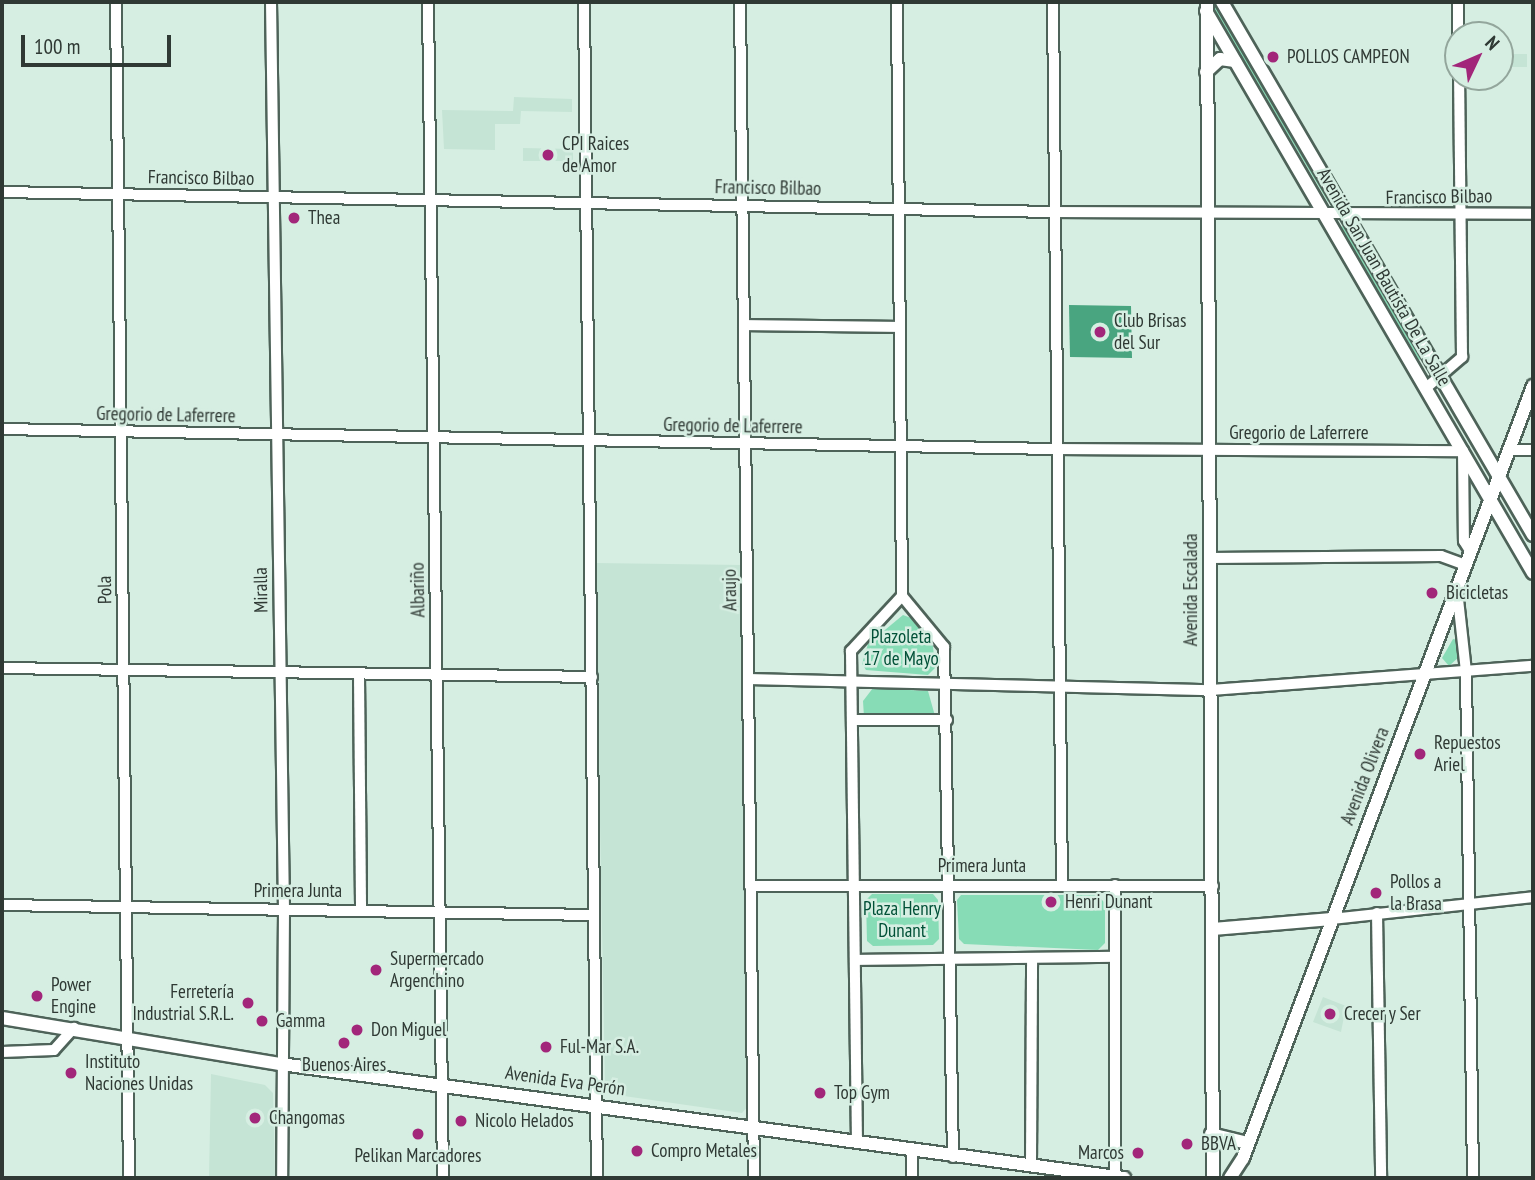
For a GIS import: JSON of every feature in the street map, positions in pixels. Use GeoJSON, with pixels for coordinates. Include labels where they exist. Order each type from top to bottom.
{"type":"FeatureCollection","features":[{"type":"Feature","properties":{"kind":"street","name":"Pola"},"geometry":{"type":"LineString","coordinates":[[116,2],[130,1039],[129,1178]]}},
{"type":"Feature","properties":{"kind":"street","name":"Miralla"},"geometry":{"type":"LineString","coordinates":[[271,2],[284,911],[282,1178]]}},
{"type":"Feature","properties":{"kind":"street","name":"Albariño"},"geometry":{"type":"LineString","coordinates":[[428,2],[443,1178]]}},
{"type":"Feature","properties":{"kind":"street"},"geometry":{"type":"LineString","coordinates":[[584,2],[597,1178]]}},
{"type":"Feature","properties":{"kind":"street","name":"Araujo"},"geometry":{"type":"LineString","coordinates":[[740,2],[754,1178]]}},
{"type":"Feature","properties":{"kind":"street"},"geometry":{"type":"LineString","coordinates":[[897,2],[902,596],[944,647],[953,1157]]}},
{"type":"Feature","properties":{"kind":"street"},"geometry":{"type":"LineString","coordinates":[[1053,2],[1053,212],[1062,885]]}},
{"type":"Feature","properties":{"kind":"street","name":"Avenida San Juan Bautista De La Salle"},"geometry":{"type":"LineString","coordinates":[[1222,2],[1533,535]]}},
{"type":"Feature","properties":{"kind":"street"},"geometry":{"type":"LineString","coordinates":[[1458,2],[1458,21]]}},
{"type":"Feature","properties":{"kind":"street","name":"Avenida San Juan Bautista De La Salle"},"geometry":{"type":"LineString","coordinates":[[1204,4],[1533,573]]}},
{"type":"Feature","properties":{"kind":"street","name":"Avenida Escalada"},"geometry":{"type":"LineString","coordinates":[[1204,4],[1211,451],[1213,1178]]}},
{"type":"Feature","properties":{"kind":"street"},"geometry":{"type":"LineString","coordinates":[[1206,72],[1220,59],[1235,61]]}},
{"type":"Feature","properties":{"kind":"street"},"geometry":{"type":"LineString","coordinates":[[1426,388],[1442,379],[1462,357],[1459,91]]}},
{"type":"Feature","properties":{"kind":"street","name":"Francisco Bilbao"},"geometry":{"type":"LineString","coordinates":[[2,192],[1053,212],[1533,214]]}},
{"type":"Feature","properties":{"kind":"street"},"geometry":{"type":"LineString","coordinates":[[744,325],[899,327]]}},
{"type":"Feature","properties":{"kind":"street","name":"Avenida Olivera"},"geometry":{"type":"LineString","coordinates":[[1230,1178],[1248,1143],[1533,386]]}},
{"type":"Feature","properties":{"kind":"street","name":"Gregorio de Laferrere"},"geometry":{"type":"LineString","coordinates":[[2,429],[1058,449],[1463,451]]}},
{"type":"Feature","properties":{"kind":"street"},"geometry":{"type":"LineString","coordinates":[[1509,450],[1533,450]]}},
{"type":"Feature","properties":{"kind":"street"},"geometry":{"type":"LineString","coordinates":[[1463,451],[1464,541],[1471,552]]}},
{"type":"Feature","properties":{"kind":"street"},"geometry":{"type":"LineString","coordinates":[[1210,558],[1441,556],[1466,565]]}},
{"type":"Feature","properties":{"kind":"street"},"geometry":{"type":"LineString","coordinates":[[1457,589],[1466,671],[1473,1178]]}},
{"type":"Feature","properties":{"kind":"street"},"geometry":{"type":"LineString","coordinates":[[857,1143],[851,683],[853,645],[902,596]]}},
{"type":"Feature","properties":{"kind":"street"},"geometry":{"type":"LineString","coordinates":[[748,680],[1211,690],[1533,666]]}},
{"type":"Feature","properties":{"kind":"street"},"geometry":{"type":"LineString","coordinates":[[2,668],[592,677]]}},
{"type":"Feature","properties":{"kind":"street"},"geometry":{"type":"LineString","coordinates":[[359,675],[361,911]]}},
{"type":"Feature","properties":{"kind":"street"},"geometry":{"type":"LineString","coordinates":[[853,720],[947,720]]}},
{"type":"Feature","properties":{"kind":"street"},"geometry":{"type":"LineString","coordinates":[[1115,885],[1113,957],[1120,1178]]}},
{"type":"Feature","properties":{"kind":"street","name":"Primera Junta"},"geometry":{"type":"LineString","coordinates":[[750,886],[1213,886]]}},
{"type":"Feature","properties":{"kind":"street"},"geometry":{"type":"LineString","coordinates":[[1213,929],[1533,897]]}},
{"type":"Feature","properties":{"kind":"street","name":"Primera Junta"},"geometry":{"type":"LineString","coordinates":[[2,905],[594,915]]}},
{"type":"Feature","properties":{"kind":"street"},"geometry":{"type":"LineString","coordinates":[[1377,913],[1381,1178]]}},
{"type":"Feature","properties":{"kind":"street"},"geometry":{"type":"LineString","coordinates":[[855,960],[1113,957]]}},
{"type":"Feature","properties":{"kind":"street"},"geometry":{"type":"LineString","coordinates":[[1031,1164],[1032,958]]}},
{"type":"Feature","properties":{"kind":"street","name":"Avenida Eva Perón"},"geometry":{"type":"LineString","coordinates":[[2,1018],[281,1065],[595,1105],[912,1152],[1031,1164],[1066,1174],[1120,1178]]}},
{"type":"Feature","properties":{"kind":"street"},"geometry":{"type":"LineString","coordinates":[[2,1052],[54,1050],[74,1028]]}},
{"type":"Feature","properties":{"kind":"street"},"geometry":{"type":"LineString","coordinates":[[1211,1134],[1248,1143]]}},
{"type":"Feature","properties":{"kind":"street"},"geometry":{"type":"LineString","coordinates":[[912,1152],[912,1178]]}},
{"type":"Feature","properties":{"kind":"shaded area"},"geometry":{"type":"Polygon","coordinates":[[[1514,54],[1527,54],[1527,67],[1514,67],[1514,54]]]}},
{"type":"Feature","properties":{"kind":"shaded area"},"geometry":{"type":"Polygon","coordinates":[[[514,97],[572,99],[572,112],[521,111],[520,124],[495,124],[495,150],[444,149],[442,110],[513,111],[514,97]]]}},
{"type":"Feature","properties":{"kind":"shaded area","name":"CPI Raices de Amor"},"geometry":{"type":"Polygon","coordinates":[[[523,148],[573,149],[573,161],[523,161],[523,148]]]}},
{"type":"Feature","properties":{"kind":"shaded area","name":"Club Brisas del Sur"},"geometry":{"type":"Polygon","coordinates":[[[1069,305],[1131,306],[1132,358],[1070,357],[1069,305]]]}},
{"type":"Feature","properties":{"kind":"shaded area"},"geometry":{"type":"Polygon","coordinates":[[[595,563],[742,565],[749,1105],[742,1113],[617,1095],[605,1083],[595,563]]]}},
{"type":"Feature","properties":{"kind":"shaded area","name":"Crecer y Ser"},"geometry":{"type":"Polygon","coordinates":[[[1323,997],[1346,1006],[1341,1032],[1313,1022],[1323,997]]]}},
{"type":"Feature","properties":{"kind":"shaded area"},"geometry":{"type":"Polygon","coordinates":[[[211,1074],[265,1085],[273,1093],[275,1178],[209,1178],[211,1074]]]}},
{"type":"Feature","properties":{"kind":"green space"},"geometry":{"type":"Polygon","coordinates":[[[1216,7],[1328,200],[1328,202],[1213,8],[1216,7]]]}},
{"type":"Feature","properties":{"kind":"green space"},"geometry":{"type":"Polygon","coordinates":[[[1343,226],[1421,359],[1419,360],[1341,227],[1343,226]]]}},
{"type":"Feature","properties":{"kind":"green space","name":"Plazoleta 17 de Mayo"},"geometry":{"type":"Polygon","coordinates":[[[903,615],[911,618],[933,646],[935,668],[928,675],[866,670],[862,664],[868,644],[903,615]]]}},
{"type":"Feature","properties":{"kind":"green space"},"geometry":{"type":"Polygon","coordinates":[[[1453,639],[1458,640],[1460,656],[1449,666],[1442,658],[1453,639]]]}},
{"type":"Feature","properties":{"kind":"green space","name":"Plazoleta 17 de Mayo"},"geometry":{"type":"Polygon","coordinates":[[[873,688],[928,691],[935,716],[864,717],[863,701],[873,688]]]}},
{"type":"Feature","properties":{"kind":"green space","name":"Plaza Henry Dunant"},"geometry":{"type":"Polygon","coordinates":[[[872,894],[933,894],[938,900],[939,939],[933,945],[873,946],[867,941],[866,900],[872,894]]]}},
{"type":"Feature","properties":{"kind":"green space","name":"Plaza Henry Dunant"},"geometry":{"type":"Polygon","coordinates":[[[961,895],[1097,895],[1105,903],[1105,943],[1098,950],[964,944],[959,939],[957,900],[961,895]]]}},
{"type":"Feature","properties":{"kind":"place","name":"POLLOS CAMPEON"},"geometry":{"type":"Point","coordinates":[1273,57]}},
{"type":"Feature","properties":{"kind":"place","name":"CPI Raices de Amor"},"geometry":{"type":"Point","coordinates":[548,155]}},
{"type":"Feature","properties":{"kind":"place","name":"Thea"},"geometry":{"type":"Point","coordinates":[294,218]}},
{"type":"Feature","properties":{"kind":"place","name":"Club Brisas del Sur"},"geometry":{"type":"Point","coordinates":[1100,332]}},
{"type":"Feature","properties":{"kind":"place","name":"Bicicletas"},"geometry":{"type":"Point","coordinates":[1432,593]}},
{"type":"Feature","properties":{"kind":"place","name":"Repuestos Ariel"},"geometry":{"type":"Point","coordinates":[1420,754]}},
{"type":"Feature","properties":{"kind":"place","name":"Pollos a la Brasa"},"geometry":{"type":"Point","coordinates":[1376,893]}},
{"type":"Feature","properties":{"kind":"place","name":"Henri Dunant"},"geometry":{"type":"Point","coordinates":[1051,902]}},
{"type":"Feature","properties":{"kind":"place","name":"Supermercado Argenchino"},"geometry":{"type":"Point","coordinates":[376,970]}},
{"type":"Feature","properties":{"kind":"place","name":"Power Engine"},"geometry":{"type":"Point","coordinates":[37,996]}},
{"type":"Feature","properties":{"kind":"place","name":"Ferretería Industrial S.R.L."},"geometry":{"type":"Point","coordinates":[248,1003]}},
{"type":"Feature","properties":{"kind":"place","name":"Crecer y Ser"},"geometry":{"type":"Point","coordinates":[1330,1014]}},
{"type":"Feature","properties":{"kind":"place","name":"Gamma"},"geometry":{"type":"Point","coordinates":[262,1021]}},
{"type":"Feature","properties":{"kind":"place","name":"Don Miguel"},"geometry":{"type":"Point","coordinates":[357,1030]}},
{"type":"Feature","properties":{"kind":"place","name":"Buenos Aires"},"geometry":{"type":"Point","coordinates":[344,1043]}},
{"type":"Feature","properties":{"kind":"place","name":"Ful-Mar S.A."},"geometry":{"type":"Point","coordinates":[546,1047]}},
{"type":"Feature","properties":{"kind":"place","name":"Instituto Naciones Unidas"},"geometry":{"type":"Point","coordinates":[71,1073]}},
{"type":"Feature","properties":{"kind":"place","name":"Top Gym"},"geometry":{"type":"Point","coordinates":[820,1093]}},
{"type":"Feature","properties":{"kind":"place","name":"Changomas"},"geometry":{"type":"Point","coordinates":[255,1118]}},
{"type":"Feature","properties":{"kind":"place","name":"Nicolo Helados"},"geometry":{"type":"Point","coordinates":[461,1121]}},
{"type":"Feature","properties":{"kind":"place","name":"Pelikan Marcadores"},"geometry":{"type":"Point","coordinates":[418,1134]}},
{"type":"Feature","properties":{"kind":"place","name":"BBVA"},"geometry":{"type":"Point","coordinates":[1187,1144]}},
{"type":"Feature","properties":{"kind":"place","name":"Compro Metales"},"geometry":{"type":"Point","coordinates":[637,1151]}},
{"type":"Feature","properties":{"kind":"place","name":"Marcos"},"geometry":{"type":"Point","coordinates":[1138,1153]}}]}
